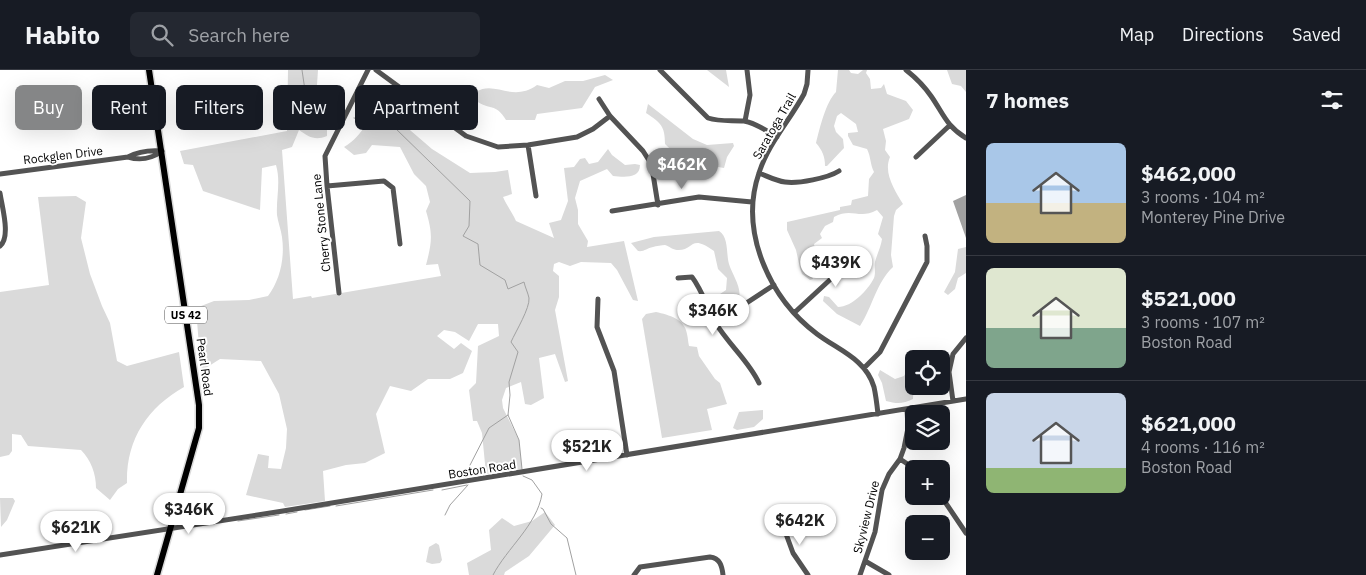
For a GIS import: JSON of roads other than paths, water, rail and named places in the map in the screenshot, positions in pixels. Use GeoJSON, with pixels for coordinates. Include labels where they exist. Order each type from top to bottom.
{"type":"FeatureCollection","features":[{"type":"Feature","properties":{"kind":"main road","name":"Pearl Road"},"geometry":{"type":"LineString","coordinates":[[149,70],[200,405],[199,428],[157,575]]}},
{"type":"Feature","properties":{"kind":"street","name":"Cherry Stone Lane"},"geometry":{"type":"LineString","coordinates":[[339,293],[325,156],[368,70]]}},
{"type":"Feature","properties":{"kind":"street"},"geometry":{"type":"LineString","coordinates":[[376,70],[466,136],[498,147],[528,145],[577,137],[610,116]]}},
{"type":"Feature","properties":{"kind":"street"},"geometry":{"type":"LineString","coordinates":[[660,70],[708,118],[717,121],[745,121],[759,126],[777,137]]}},
{"type":"Feature","properties":{"kind":"street"},"geometry":{"type":"LineString","coordinates":[[745,121],[750,95],[747,70]]}},
{"type":"Feature","properties":{"kind":"street","name":"Saratoga Trail"},"geometry":{"type":"LineString","coordinates":[[808,70],[804,94],[777,137],[759,173],[752,202],[753,226],[758,248],[774,285],[794,312],[815,332],[849,354],[864,368],[873,385],[878,414]]}},
{"type":"Feature","properties":{"kind":"street"},"geometry":{"type":"LineString","coordinates":[[906,70],[930,96],[949,126],[966,138]]}},
{"type":"Feature","properties":{"kind":"street"},"geometry":{"type":"LineString","coordinates":[[599,99],[610,116],[643,151],[650,162],[658,205]]}},
{"type":"Feature","properties":{"kind":"street"},"geometry":{"type":"LineString","coordinates":[[916,157],[949,126]]}},
{"type":"Feature","properties":{"kind":"street"},"geometry":{"type":"LineString","coordinates":[[528,145],[536,196]]}},
{"type":"Feature","properties":{"kind":"street","name":"Rockglen Drive"},"geometry":{"type":"LineString","coordinates":[[0,174],[128,157],[136,153],[152,150],[162,151]]}},
{"type":"Feature","properties":{"kind":"street"},"geometry":{"type":"LineString","coordinates":[[759,173],[781,181],[793,182],[829,176],[839,171]]}},
{"type":"Feature","properties":{"kind":"street"},"geometry":{"type":"LineString","coordinates":[[327,186],[384,181],[393,188],[400,244]]}},
{"type":"Feature","properties":{"kind":"street"},"geometry":{"type":"LineString","coordinates":[[0,193],[6,233],[5,240],[0,246]]}},
{"type":"Feature","properties":{"kind":"street"},"geometry":{"type":"LineString","coordinates":[[612,211],[699,198],[752,202]]}},
{"type":"Feature","properties":{"kind":"street"},"geometry":{"type":"LineString","coordinates":[[864,368],[880,352],[928,262],[925,236]]}},
{"type":"Feature","properties":{"kind":"street"},"geometry":{"type":"LineString","coordinates":[[794,312],[847,264],[847,250]]}},
{"type":"Feature","properties":{"kind":"street"},"geometry":{"type":"LineString","coordinates":[[678,278],[692,277],[699,286],[716,323],[732,347],[754,372],[758,383]]}},
{"type":"Feature","properties":{"kind":"street"},"geometry":{"type":"LineString","coordinates":[[716,323],[774,285]]}},
{"type":"Feature","properties":{"kind":"street"},"geometry":{"type":"LineString","coordinates":[[598,299],[597,327],[614,371],[627,455]]}},
{"type":"Feature","properties":{"kind":"street"},"geometry":{"type":"LineString","coordinates":[[953,401],[949,372],[954,354],[966,338]]}},
{"type":"Feature","properties":{"kind":"street","name":"Boston Road"},"geometry":{"type":"LineString","coordinates":[[930,405],[966,399]]}},
{"type":"Feature","properties":{"kind":"street","name":"Boston Road"},"geometry":{"type":"LineString","coordinates":[[0,555],[905,409]]}},
{"type":"Feature","properties":{"kind":"street","name":"Skyview Drive"},"geometry":{"type":"LineString","coordinates":[[860,575],[878,520],[882,490],[889,474],[900,460],[905,444]]}},
{"type":"Feature","properties":{"kind":"street"},"geometry":{"type":"LineString","coordinates":[[900,460],[905,463]]}},
{"type":"Feature","properties":{"kind":"street"},"geometry":{"type":"LineString","coordinates":[[947,505],[966,533]]}},
{"type":"Feature","properties":{"kind":"street"},"geometry":{"type":"LineString","coordinates":[[782,523],[792,553],[808,575]]}},
{"type":"Feature","properties":{"kind":"street"},"geometry":{"type":"LineString","coordinates":[[635,574],[643,567],[710,557],[718,560],[722,566],[723,575]]}},
{"type":"Feature","properties":{"kind":"street"},"geometry":{"type":"LineString","coordinates":[[866,561],[889,575]]}},
{"type":"Feature","properties":{"kind":"waterway"},"geometry":{"type":"LineString","coordinates":[[302,70],[304,85]]}},
{"type":"Feature","properties":{"kind":"waterway"},"geometry":{"type":"LineString","coordinates":[[354,118],[393,126],[470,201],[469,226],[463,236],[478,244],[480,265],[505,280],[508,289],[524,282],[529,302],[511,342],[518,352],[509,382],[508,415],[519,440],[522,469]]}},
{"type":"Feature","properties":{"kind":"waterway"},"geometry":{"type":"LineString","coordinates":[[467,478],[467,471],[489,428],[508,415]]}},
{"type":"Feature","properties":{"kind":"waterway"},"geometry":{"type":"LineString","coordinates":[[493,575],[528,526],[539,505],[542,494],[532,480],[523,476]]}},
{"type":"Feature","properties":{"kind":"waterway"},"geometry":{"type":"LineString","coordinates":[[442,490],[467,485]]}},
{"type":"Feature","properties":{"kind":"waterway"},"geometry":{"type":"LineString","coordinates":[[445,515],[450,505],[468,485]]}},
{"type":"Feature","properties":{"kind":"waterway"},"geometry":{"type":"LineString","coordinates":[[336,506],[433,490]]}},
{"type":"Feature","properties":{"kind":"waterway"},"geometry":{"type":"LineString","coordinates":[[305,510],[330,506]]}},
{"type":"Feature","properties":{"kind":"waterway"},"geometry":{"type":"LineString","coordinates":[[541,508],[551,524],[567,538],[576,575]]}},
{"type":"Feature","properties":{"kind":"waterway"},"geometry":{"type":"LineString","coordinates":[[286,514],[297,512]]}},
{"type":"Feature","properties":{"kind":"waterway"},"geometry":{"type":"LineString","coordinates":[[238,521],[279,515]]}}]}
